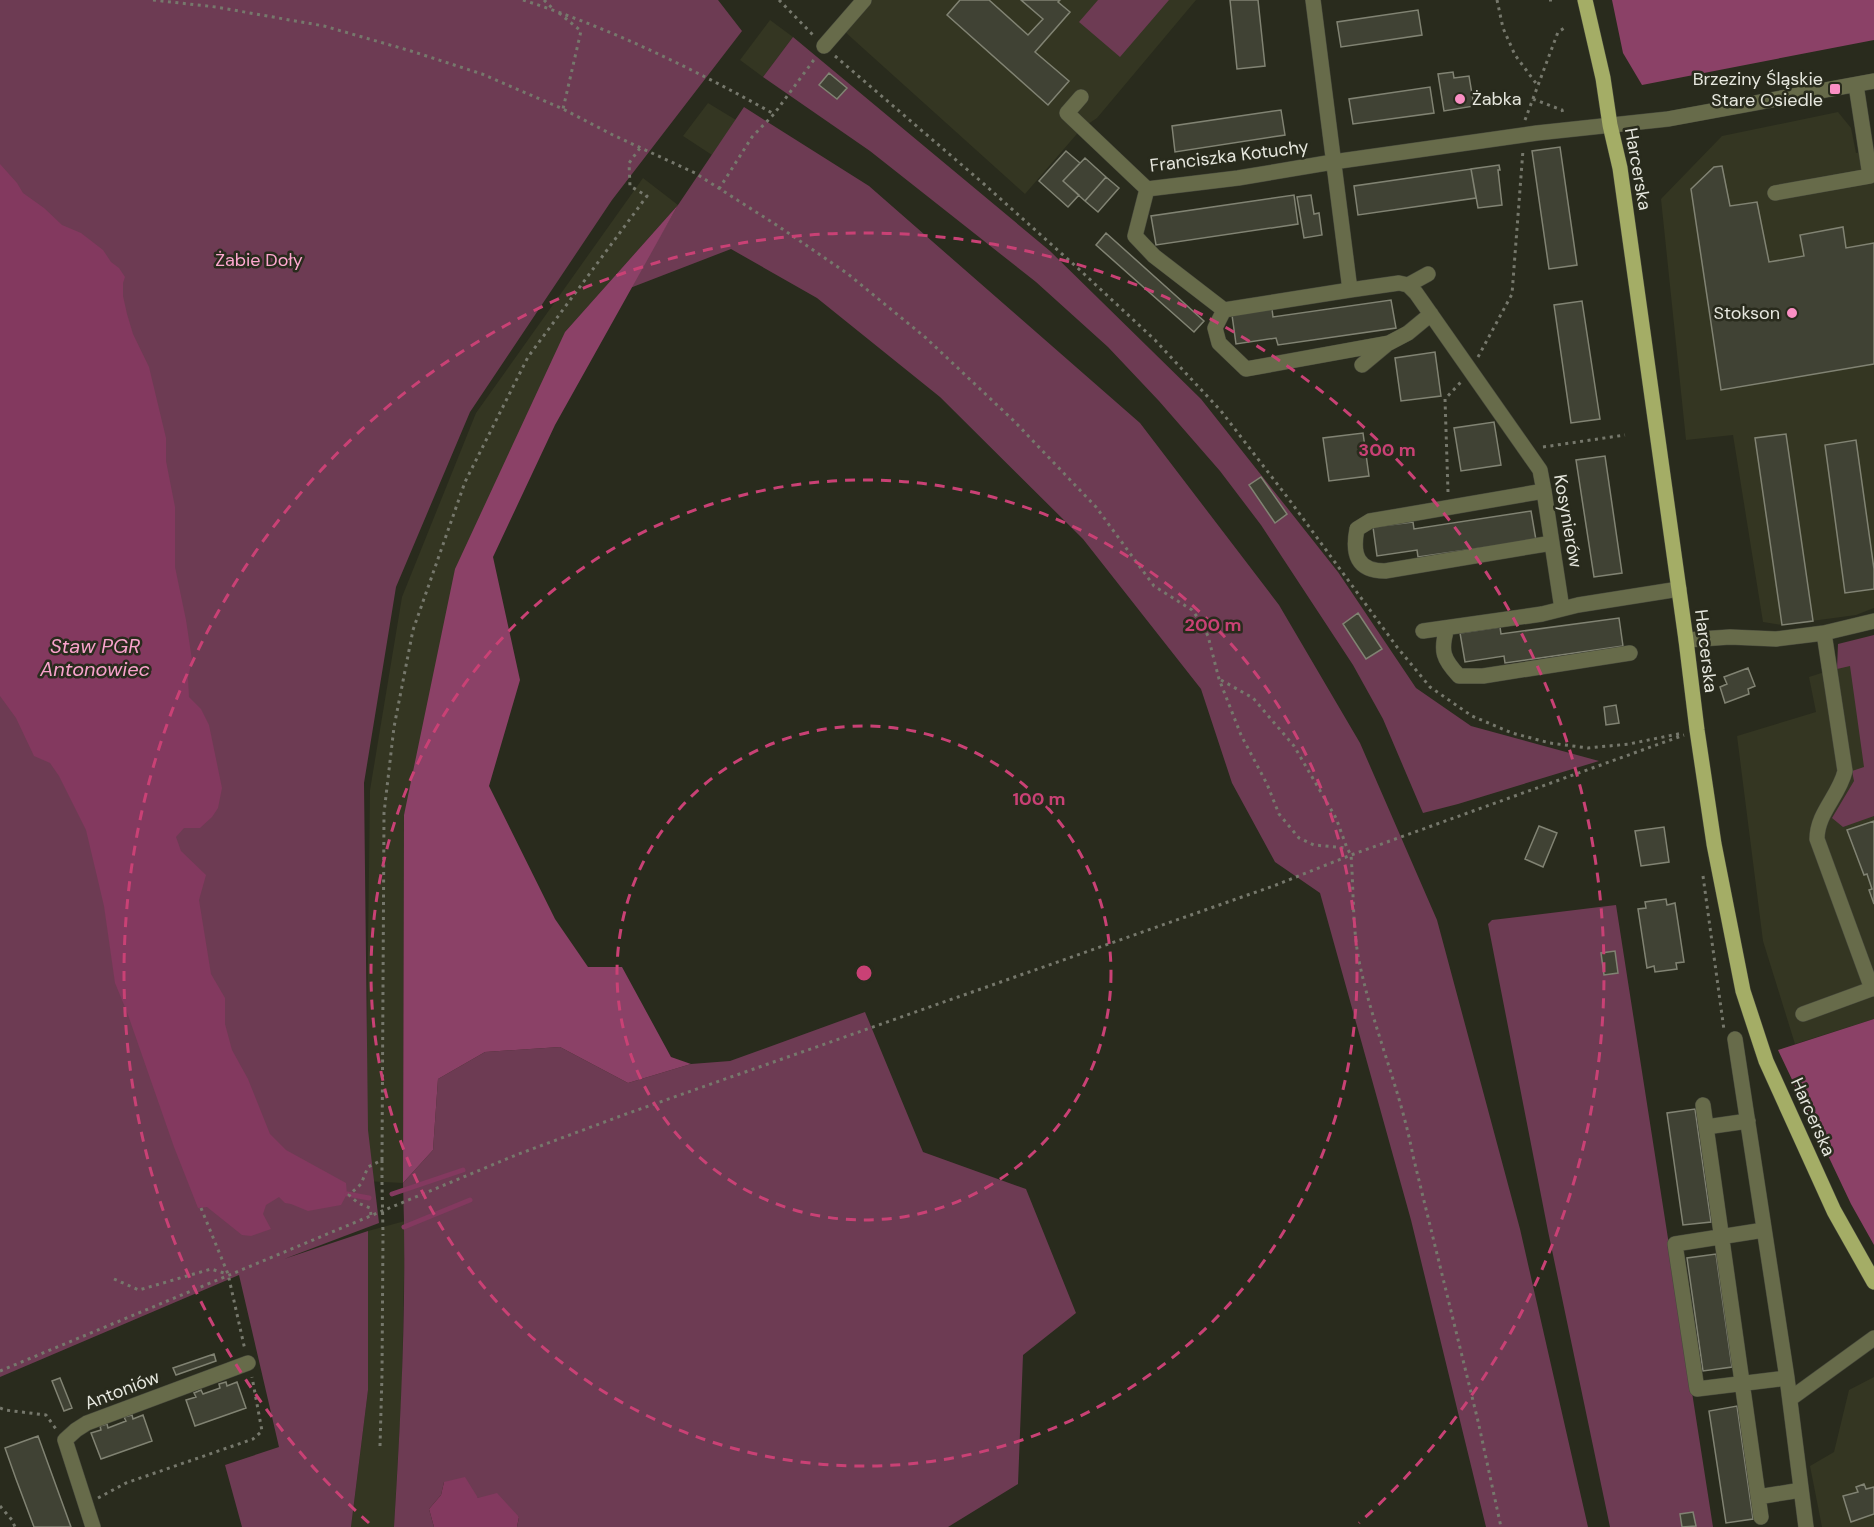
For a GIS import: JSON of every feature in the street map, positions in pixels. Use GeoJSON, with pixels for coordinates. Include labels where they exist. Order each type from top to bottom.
{"type":"FeatureCollection","features":[{"type":"Feature","properties":{"kind":"main road","name":"Harcerska"},"geometry":{"type":"LineString","coordinates":[[1585,0],[1622,176],[1686,640],[1696,730],[1714,843],[1743,991],[1766,1061],[1834,1211],[1874,1282]]}},
{"type":"Feature","properties":{"kind":"street"},"geometry":{"type":"LineString","coordinates":[[824,46],[864,0]]}},
{"type":"Feature","properties":{"kind":"street","name":"Franciszka Kotuchy"},"geometry":{"type":"LineString","coordinates":[[1313,0],[1350,290]]}},
{"type":"Feature","properties":{"kind":"street","name":"Franciszka Kotuchy"},"geometry":{"type":"LineString","coordinates":[[1081,97],[1068,113],[1147,189],[1238,178],[1523,135],[1668,118],[1874,81]]}},
{"type":"Feature","properties":{"kind":"street"},"geometry":{"type":"LineString","coordinates":[[1775,193],[1870,176],[1856,85]]}},
{"type":"Feature","properties":{"kind":"street"},"geometry":{"type":"LineString","coordinates":[[1147,189],[1135,236],[1154,256],[1224,310],[1399,283],[1408,285],[1431,314],[1408,333],[1389,343],[1362,364]]}},
{"type":"Feature","properties":{"kind":"street"},"geometry":{"type":"LineString","coordinates":[[1408,285],[1428,274]]}},
{"type":"Feature","properties":{"kind":"street"},"geometry":{"type":"LineString","coordinates":[[1224,310],[1215,328],[1219,343],[1246,369],[1389,343]]}},
{"type":"Feature","properties":{"kind":"street","name":"Kosynierów"},"geometry":{"type":"LineString","coordinates":[[1431,314],[1540,470],[1562,609]]}},
{"type":"Feature","properties":{"kind":"street"},"geometry":{"type":"LineString","coordinates":[[1544,491],[1370,521],[1357,529],[1354,542],[1357,558],[1365,567],[1375,571],[1552,543]]}},
{"type":"Feature","properties":{"kind":"street"},"geometry":{"type":"LineString","coordinates":[[1423,631],[1542,614],[1679,590]]}},
{"type":"Feature","properties":{"kind":"street"},"geometry":{"type":"LineString","coordinates":[[1686,640],[1730,637],[1776,639],[1824,633],[1874,621]]}},
{"type":"Feature","properties":{"kind":"street"},"geometry":{"type":"LineString","coordinates":[[1447,628],[1442,645],[1446,663],[1459,676],[1483,676],[1630,653]]}},
{"type":"Feature","properties":{"kind":"street"},"geometry":{"type":"LineString","coordinates":[[1803,1014],[1873,989],[1817,838],[1819,821],[1843,781],[1845,771],[1824,633]]}},
{"type":"Feature","properties":{"kind":"street"},"geometry":{"type":"LineString","coordinates":[[1730,1040],[1748,1121],[1787,1378],[1806,1527]]}},
{"type":"Feature","properties":{"kind":"street"},"geometry":{"type":"LineString","coordinates":[[1703,1105],[1761,1517]]}},
{"type":"Feature","properties":{"kind":"street"},"geometry":{"type":"LineString","coordinates":[[1706,1127],[1748,1121]]}},
{"type":"Feature","properties":{"kind":"street"},"geometry":{"type":"LineString","coordinates":[[1764,1230],[1675,1244],[1697,1389],[1787,1378]]}},
{"type":"Feature","properties":{"kind":"street"},"geometry":{"type":"LineString","coordinates":[[1790,1399],[1874,1338]]}},
{"type":"Feature","properties":{"kind":"street","name":"Antoniów"},"geometry":{"type":"LineString","coordinates":[[65,1440],[87,1423],[248,1363]]}},
{"type":"Feature","properties":{"kind":"street"},"geometry":{"type":"LineString","coordinates":[[65,1440],[93,1527]]}},
{"type":"Feature","properties":{"kind":"street"},"geometry":{"type":"LineString","coordinates":[[1758,1497],[1801,1490]]}},
{"type":"Feature","properties":{"kind":"path"},"geometry":{"type":"LineString","coordinates":[[153,0],[216,7],[324,26],[482,74],[563,109],[694,173],[848,274],[927,338],[1014,421],[1096,507],[1154,586],[1192,610],[1208,636],[1219,679],[1241,735],[1267,784],[1279,814],[1299,838],[1314,845],[1347,848]]}},
{"type":"Feature","properties":{"kind":"path"},"geometry":{"type":"LineString","coordinates":[[523,0],[555,10],[707,76],[774,114]]}},
{"type":"Feature","properties":{"kind":"path"},"geometry":{"type":"LineString","coordinates":[[543,0],[581,31],[563,109]]}},
{"type":"Feature","properties":{"kind":"path"},"geometry":{"type":"LineString","coordinates":[[779,0],[824,46],[1002,200],[1155,339],[1221,411],[1397,647],[1430,687],[1472,716],[1512,732],[1550,743],[1588,748],[1629,744],[1696,730]]}},
{"type":"Feature","properties":{"kind":"path"},"geometry":{"type":"LineString","coordinates":[[1497,0],[1503,28],[1515,55],[1538,86]]}},
{"type":"Feature","properties":{"kind":"path"},"geometry":{"type":"LineString","coordinates":[[1549,0],[1556,0]]}},
{"type":"Feature","properties":{"kind":"path"},"geometry":{"type":"LineString","coordinates":[[1449,507],[1445,399],[1470,371],[1512,294],[1523,125],[1558,32],[1566,27]]}},
{"type":"Feature","properties":{"kind":"path"},"geometry":{"type":"LineString","coordinates":[[719,189],[752,137],[774,114],[824,46]]}},
{"type":"Feature","properties":{"kind":"path"},"geometry":{"type":"LineString","coordinates":[[1533,99],[1562,110],[1565,118]]}},
{"type":"Feature","properties":{"kind":"path"},"geometry":{"type":"LineString","coordinates":[[380,1446],[384,813],[394,727],[413,630],[465,482],[528,357],[647,196],[630,186],[629,163],[640,148]]}},
{"type":"Feature","properties":{"kind":"path"},"geometry":{"type":"LineString","coordinates":[[1526,450],[1624,435]]}},
{"type":"Feature","properties":{"kind":"path"},"geometry":{"type":"LineString","coordinates":[[1219,679],[1253,698],[1294,746],[1336,818],[1347,848],[1352,855],[1355,923],[1360,967],[1371,1010],[1407,1123],[1501,1527]]}},
{"type":"Feature","properties":{"kind":"path"},"geometry":{"type":"LineString","coordinates":[[0,1371],[516,1155],[626,1114],[1276,885],[1352,855],[1696,730]]}},
{"type":"Feature","properties":{"kind":"path"},"geometry":{"type":"LineString","coordinates":[[1703,876],[1730,1040]]}},
{"type":"Feature","properties":{"kind":"path"},"geometry":{"type":"LineString","coordinates":[[371,1215],[370,1208],[358,1203],[349,1195],[361,1184],[368,1167],[382,1160]]}},
{"type":"Feature","properties":{"kind":"path"},"geometry":{"type":"LineString","coordinates":[[87,1505],[126,1484],[253,1439],[262,1431],[228,1274],[201,1208]]}},
{"type":"Feature","properties":{"kind":"path"},"geometry":{"type":"LineString","coordinates":[[114,1279],[139,1290],[211,1269],[228,1274]]}},
{"type":"Feature","properties":{"kind":"path"},"geometry":{"type":"LineString","coordinates":[[0,1408],[46,1415],[65,1440]]}},
{"type":"Feature","properties":{"kind":"path"},"geometry":{"type":"LineString","coordinates":[[0,1506],[15,1527]]}},
{"type":"Feature","properties":{"kind":"shaded area"},"geometry":{"type":"Polygon","coordinates":[[[871,0],[1196,0],[1097,118],[1082,128],[1025,194],[844,31],[871,0]]]}},
{"type":"Feature","properties":{"kind":"shaded area"},"geometry":{"type":"Polygon","coordinates":[[[1612,0],[1874,0],[1874,40],[1642,85],[1623,53],[1612,0]]]}},
{"type":"Feature","properties":{"kind":"shaded area"},"geometry":{"type":"Polygon","coordinates":[[[770,20],[793,37],[763,77],[740,60],[770,20]]]}},
{"type":"Feature","properties":{"kind":"shaded area"},"geometry":{"type":"Polygon","coordinates":[[[708,103],[736,120],[712,155],[683,136],[708,103]]]}},
{"type":"Feature","properties":{"kind":"shaded area"},"geometry":{"type":"Polygon","coordinates":[[[1838,112],[1851,128],[1856,153],[1874,150],[1874,608],[1856,615],[1782,625],[1763,622],[1733,435],[1686,440],[1661,199],[1722,136],[1838,112]]]}},
{"type":"Feature","properties":{"kind":"shaded area"},"geometry":{"type":"Polygon","coordinates":[[[643,178],[678,205],[565,332],[404,815],[403,1183],[365,1181],[370,790],[402,597],[476,413],[643,178]]]}},
{"type":"Feature","properties":{"kind":"shaded area"},"geometry":{"type":"Polygon","coordinates":[[[678,205],[555,425],[493,557],[520,680],[489,786],[555,919],[588,967],[622,967],[671,1057],[691,1064],[628,1083],[560,1047],[485,1052],[438,1079],[433,1150],[403,1183],[404,815],[455,569],[565,332],[678,205]]]}},
{"type":"Feature","properties":{"kind":"shaded area"},"geometry":{"type":"Polygon","coordinates":[[[1874,656],[1874,1019],[1795,1044],[1763,941],[1737,736],[1816,712],[1809,677],[1874,656]]]}},
{"type":"Feature","properties":{"kind":"shaded area"},"geometry":{"type":"Polygon","coordinates":[[[1874,1019],[1874,1245],[1851,1204],[1778,1050],[1874,1019]]]}},
{"type":"Feature","properties":{"kind":"shaded area"},"geometry":{"type":"Polygon","coordinates":[[[405,1221],[402,1388],[394,1527],[351,1527],[368,1390],[368,1231],[405,1221]]]}},
{"type":"Feature","properties":{"kind":"shaded area"},"geometry":{"type":"Polygon","coordinates":[[[1874,1377],[1874,1527],[1822,1527],[1810,1466],[1834,1452],[1849,1390],[1874,1377]]]}},
{"type":"Feature","properties":{"kind":"green space","name":"Żabie Doły"},"geometry":{"type":"Polygon","coordinates":[[[0,0],[718,0],[742,31],[612,200],[470,412],[396,587],[364,783],[368,1130],[379,1223],[284,1259],[368,1231],[368,1390],[351,1527],[242,1527],[225,1465],[279,1447],[239,1275],[0,1377],[0,0]]]}},
{"type":"Feature","properties":{"kind":"green space"},"geometry":{"type":"Polygon","coordinates":[[[1098,0],[1169,0],[1120,57],[1079,22],[1098,0]]]}},
{"type":"Feature","properties":{"kind":"green space"},"geometry":{"type":"Polygon","coordinates":[[[793,37],[1050,251],[1201,399],[1338,572],[1416,688],[1471,726],[1599,761],[1423,813],[1383,719],[1353,665],[1261,525],[1220,471],[1108,347],[1036,282],[870,151],[763,77],[793,37]]]}},
{"type":"Feature","properties":{"kind":"green space"},"geometry":{"type":"Polygon","coordinates":[[[744,107],[869,186],[1140,423],[1279,605],[1360,743],[1437,920],[1520,1229],[1588,1527],[1486,1527],[1411,1220],[1320,893],[1275,862],[1232,783],[1201,689],[1083,539],[940,397],[817,298],[731,249],[630,288],[678,205],[744,107]]]}},
{"type":"Feature","properties":{"kind":"green space"},"geometry":{"type":"Polygon","coordinates":[[[1874,635],[1874,816],[1843,827],[1832,818],[1854,781],[1852,771],[1864,767],[1850,666],[1837,669],[1838,644],[1874,635]]]}},
{"type":"Feature","properties":{"kind":"green space"},"geometry":{"type":"Polygon","coordinates":[[[1616,905],[1713,1527],[1610,1527],[1548,1231],[1488,924],[1492,920],[1616,905]]]}},
{"type":"Feature","properties":{"kind":"green space"},"geometry":{"type":"Polygon","coordinates":[[[865,1012],[923,1152],[1026,1189],[1076,1313],[1023,1355],[1018,1484],[948,1527],[517,1527],[519,1517],[444,1482],[441,1495],[429,1509],[434,1527],[394,1527],[404,1312],[403,1183],[433,1150],[438,1079],[485,1052],[560,1047],[628,1083],[691,1064],[730,1061],[865,1012]]]}},
{"type":"Feature","properties":{"kind":"water","name":"Staw PGR Antonowiec"},"geometry":{"type":"Polygon","coordinates":[[[0,164],[23,193],[62,225],[81,233],[103,250],[125,277],[123,296],[127,314],[133,334],[149,367],[166,438],[166,461],[175,507],[175,567],[192,660],[188,678],[189,697],[201,709],[209,725],[222,788],[218,808],[212,817],[200,828],[184,828],[176,837],[181,851],[206,875],[199,900],[211,974],[225,998],[225,1024],[232,1050],[248,1079],[270,1134],[286,1150],[346,1183],[347,1194],[341,1205],[308,1211],[285,1203],[279,1197],[266,1205],[263,1214],[271,1229],[251,1236],[242,1235],[207,1207],[198,1208],[115,983],[104,906],[86,830],[59,776],[50,763],[34,756],[16,718],[0,696],[0,164]]]}},
{"type":"Feature","properties":{"kind":"water"},"geometry":{"type":"Polygon","coordinates":[[[465,1477],[478,1498],[497,1493],[519,1517],[517,1527],[434,1527],[429,1509],[441,1495],[444,1482],[465,1477]]]}},
{"type":"Feature","properties":{"kind":"building"},"geometry":{"type":"Polygon","coordinates":[[[960,0],[989,0],[1028,35],[1043,19],[1021,0],[1060,0],[1058,2],[1070,12],[1035,52],[1069,81],[1048,105],[947,15],[960,0]]]}},
{"type":"Feature","properties":{"kind":"building"},"geometry":{"type":"Polygon","coordinates":[[[1230,0],[1258,0],[1265,66],[1237,69],[1230,0]]]}},
{"type":"Feature","properties":{"kind":"building"},"geometry":{"type":"Polygon","coordinates":[[[1418,10],[1422,35],[1341,47],[1337,22],[1418,10]]]}},
{"type":"Feature","properties":{"kind":"building"},"geometry":{"type":"Polygon","coordinates":[[[1453,72],[1454,78],[1469,76],[1474,106],[1444,111],[1438,74],[1453,72]]]}},
{"type":"Feature","properties":{"kind":"building"},"geometry":{"type":"Polygon","coordinates":[[[829,73],[847,88],[837,99],[819,85],[829,73]]]}},
{"type":"Feature","properties":{"kind":"building"},"geometry":{"type":"Polygon","coordinates":[[[1430,87],[1434,113],[1353,124],[1349,99],[1430,87]]]}},
{"type":"Feature","properties":{"kind":"building"},"geometry":{"type":"Polygon","coordinates":[[[1281,110],[1285,135],[1175,152],[1172,126],[1281,110]]]}},
{"type":"Feature","properties":{"kind":"building"},"geometry":{"type":"Polygon","coordinates":[[[1560,147],[1577,265],[1549,269],[1532,151],[1560,147]]]}},
{"type":"Feature","properties":{"kind":"building"},"geometry":{"type":"Polygon","coordinates":[[[1066,151],[1080,163],[1063,181],[1079,195],[1068,207],[1039,181],[1066,151]]]}},
{"type":"Feature","properties":{"kind":"building"},"geometry":{"type":"Polygon","coordinates":[[[1085,158],[1106,177],[1085,201],[1063,181],[1085,158]]]}},
{"type":"Feature","properties":{"kind":"building"},"geometry":{"type":"Polygon","coordinates":[[[1499,165],[1502,205],[1478,208],[1471,169],[1499,165]]]}},
{"type":"Feature","properties":{"kind":"building","name":"Stokson"},"geometry":{"type":"Polygon","coordinates":[[[1722,166],[1730,206],[1757,202],[1769,262],[1804,256],[1800,235],[1843,227],[1846,248],[1874,243],[1874,364],[1721,390],[1691,189],[1714,167],[1722,166]]]}},
{"type":"Feature","properties":{"kind":"building"},"geometry":{"type":"Polygon","coordinates":[[[1471,169],[1476,198],[1358,215],[1354,186],[1471,169]]]}},
{"type":"Feature","properties":{"kind":"building"},"geometry":{"type":"Polygon","coordinates":[[[1106,177],[1119,188],[1098,212],[1085,201],[1106,177]]]}},
{"type":"Feature","properties":{"kind":"building"},"geometry":{"type":"Polygon","coordinates":[[[1294,195],[1298,224],[1156,245],[1151,216],[1294,195]]]}},
{"type":"Feature","properties":{"kind":"building"},"geometry":{"type":"Polygon","coordinates":[[[1311,195],[1314,214],[1319,213],[1322,235],[1304,238],[1297,197],[1311,195]]]}},
{"type":"Feature","properties":{"kind":"building"},"geometry":{"type":"Polygon","coordinates":[[[1106,233],[1204,321],[1194,332],[1096,245],[1106,233]]]}},
{"type":"Feature","properties":{"kind":"building"},"geometry":{"type":"Polygon","coordinates":[[[1391,300],[1396,328],[1278,345],[1276,338],[1236,344],[1232,315],[1272,309],[1273,317],[1391,300]]]}},
{"type":"Feature","properties":{"kind":"building"},"geometry":{"type":"Polygon","coordinates":[[[1582,301],[1600,419],[1571,423],[1554,305],[1582,301]]]}},
{"type":"Feature","properties":{"kind":"building"},"geometry":{"type":"Polygon","coordinates":[[[1435,352],[1441,396],[1401,401],[1395,358],[1435,352]]]}},
{"type":"Feature","properties":{"kind":"building"},"geometry":{"type":"Polygon","coordinates":[[[1494,422],[1501,465],[1461,471],[1454,428],[1494,422]]]}},
{"type":"Feature","properties":{"kind":"building"},"geometry":{"type":"Polygon","coordinates":[[[1363,433],[1369,476],[1329,481],[1323,438],[1363,433]]]}},
{"type":"Feature","properties":{"kind":"building"},"geometry":{"type":"Polygon","coordinates":[[[1786,434],[1813,621],[1782,625],[1755,438],[1786,434]]]}},
{"type":"Feature","properties":{"kind":"building"},"geometry":{"type":"Polygon","coordinates":[[[1856,440],[1874,569],[1874,589],[1845,593],[1825,445],[1856,440]]]}},
{"type":"Feature","properties":{"kind":"building"},"geometry":{"type":"Polygon","coordinates":[[[1605,456],[1622,573],[1594,577],[1576,460],[1605,456]]]}},
{"type":"Feature","properties":{"kind":"building"},"geometry":{"type":"Polygon","coordinates":[[[1261,477],[1287,514],[1275,523],[1249,485],[1261,477]]]}},
{"type":"Feature","properties":{"kind":"building"},"geometry":{"type":"Polygon","coordinates":[[[1531,511],[1536,540],[1418,557],[1417,550],[1377,556],[1373,527],[1413,522],[1414,529],[1531,511]]]}},
{"type":"Feature","properties":{"kind":"building"},"geometry":{"type":"Polygon","coordinates":[[[1358,613],[1382,649],[1366,659],[1343,624],[1358,613]]]}},
{"type":"Feature","properties":{"kind":"building"},"geometry":{"type":"Polygon","coordinates":[[[1619,618],[1623,646],[1505,663],[1504,656],[1465,662],[1460,633],[1500,627],[1501,634],[1619,618]]]}},
{"type":"Feature","properties":{"kind":"building"},"geometry":{"type":"Polygon","coordinates":[[[1748,668],[1755,686],[1748,689],[1749,694],[1725,703],[1720,687],[1727,684],[1724,677],[1748,668]]]}},
{"type":"Feature","properties":{"kind":"building"},"geometry":{"type":"Polygon","coordinates":[[[1616,705],[1619,723],[1606,725],[1604,707],[1616,705]]]}},
{"type":"Feature","properties":{"kind":"building"},"geometry":{"type":"Polygon","coordinates":[[[1874,821],[1874,904],[1867,874],[1864,875],[1847,830],[1874,821]]]}},
{"type":"Feature","properties":{"kind":"building"},"geometry":{"type":"Polygon","coordinates":[[[1539,826],[1557,833],[1543,867],[1525,859],[1539,826]]]}},
{"type":"Feature","properties":{"kind":"building"},"geometry":{"type":"Polygon","coordinates":[[[1664,827],[1669,862],[1641,866],[1635,831],[1664,827]]]}},
{"type":"Feature","properties":{"kind":"building"},"geometry":{"type":"Polygon","coordinates":[[[1666,899],[1667,905],[1675,903],[1684,962],[1676,963],[1677,969],[1655,972],[1654,966],[1647,968],[1638,909],[1646,908],[1645,902],[1666,899]]]}},
{"type":"Feature","properties":{"kind":"building"},"geometry":{"type":"Polygon","coordinates":[[[1615,951],[1618,973],[1604,975],[1601,953],[1615,951]]]}},
{"type":"Feature","properties":{"kind":"building"},"geometry":{"type":"Polygon","coordinates":[[[1695,1109],[1711,1222],[1683,1225],[1667,1113],[1695,1109]]]}},
{"type":"Feature","properties":{"kind":"building"},"geometry":{"type":"Polygon","coordinates":[[[1716,1254],[1732,1367],[1703,1371],[1687,1258],[1716,1254]]]}},
{"type":"Feature","properties":{"kind":"building"},"geometry":{"type":"Polygon","coordinates":[[[214,1354],[216,1361],[176,1375],[173,1368],[214,1354]]]}},
{"type":"Feature","properties":{"kind":"building"},"geometry":{"type":"Polygon","coordinates":[[[60,1378],[72,1408],[64,1411],[52,1381],[60,1378]]]}},
{"type":"Feature","properties":{"kind":"building"},"geometry":{"type":"Polygon","coordinates":[[[226,1382],[227,1386],[237,1382],[246,1408],[195,1426],[186,1400],[196,1397],[194,1393],[201,1390],[203,1394],[220,1388],[219,1384],[226,1382]]]}},
{"type":"Feature","properties":{"kind":"building"},"geometry":{"type":"Polygon","coordinates":[[[133,1386],[135,1392],[109,1401],[107,1395],[133,1386]]]}},
{"type":"Feature","properties":{"kind":"building"},"geometry":{"type":"Polygon","coordinates":[[[1737,1406],[1753,1519],[1726,1523],[1709,1411],[1737,1406]]]}},
{"type":"Feature","properties":{"kind":"building"},"geometry":{"type":"Polygon","coordinates":[[[132,1415],[133,1419],[143,1415],[152,1441],[101,1459],[91,1433],[101,1430],[100,1426],[107,1424],[108,1428],[126,1421],[124,1417],[132,1415]]]}},
{"type":"Feature","properties":{"kind":"building"},"geometry":{"type":"Polygon","coordinates":[[[38,1436],[71,1527],[34,1527],[16,1479],[5,1448],[38,1436]]]}},
{"type":"Feature","properties":{"kind":"building"},"geometry":{"type":"Polygon","coordinates":[[[1864,1484],[1866,1489],[1874,1487],[1874,1514],[1851,1522],[1843,1496],[1858,1492],[1856,1487],[1864,1484]]]}},
{"type":"Feature","properties":{"kind":"building"},"geometry":{"type":"Polygon","coordinates":[[[1693,1512],[1696,1526],[1682,1527],[1680,1514],[1693,1512]]]}},
{"type":"Feature","properties":{"kind":"waterway"},"geometry":{"type":"LineString","coordinates":[[392,1194],[463,1170]]}},
{"type":"Feature","properties":{"kind":"waterway"},"geometry":{"type":"LineString","coordinates":[[347,1194],[369,1198]]}},
{"type":"Feature","properties":{"kind":"waterway"},"geometry":{"type":"LineString","coordinates":[[404,1227],[470,1200]]}},
{"type":"Feature","properties":{"kind":"place","name":"Brzeziny Śląskie Stare Osiedle"},"geometry":{"type":"Point","coordinates":[1835,89]}},
{"type":"Feature","properties":{"kind":"place","name":"Żabka"},"geometry":{"type":"Point","coordinates":[1460,99]}},
{"type":"Feature","properties":{"kind":"place","name":"Stokson"},"geometry":{"type":"Point","coordinates":[1792,313]}}]}
